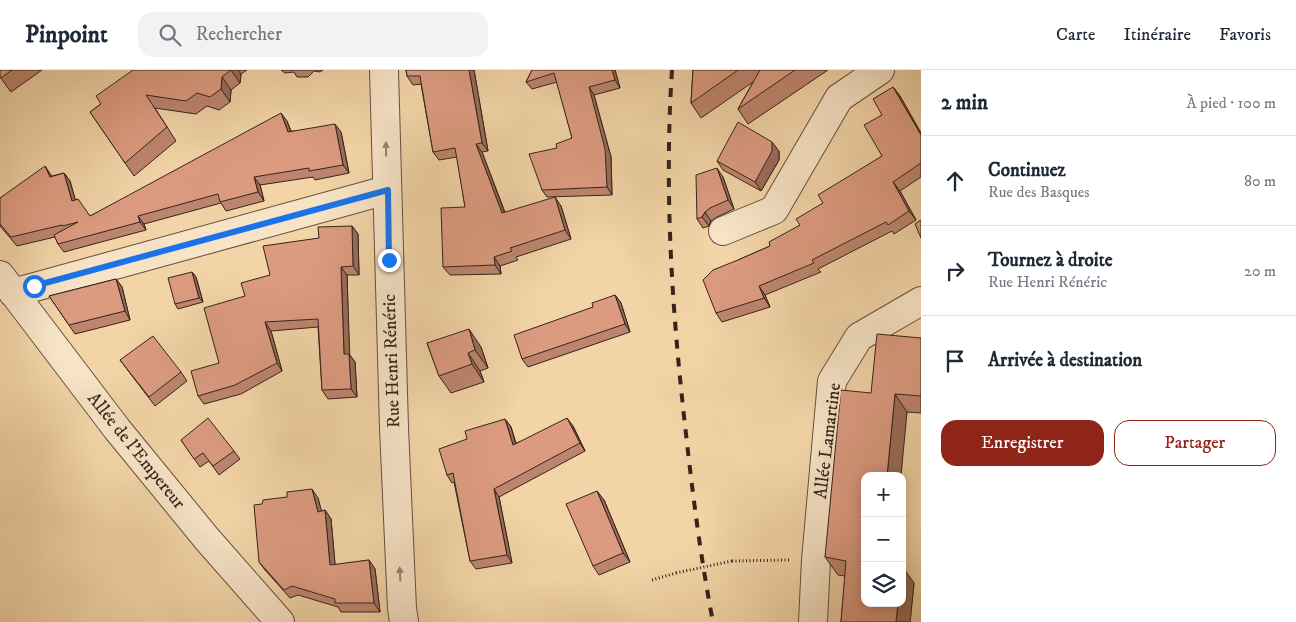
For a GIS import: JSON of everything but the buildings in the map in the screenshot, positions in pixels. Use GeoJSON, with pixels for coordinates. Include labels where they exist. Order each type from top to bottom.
{"type":"FeatureCollection","features":[{"type":"Feature","properties":{"kind":"street","name":"Rue Henri Rénéric"},"geometry":{"type":"LineString","coordinates":[[384,70],[394,438],[404,622]]}},
{"type":"Feature","properties":{"kind":"street"},"geometry":{"type":"LineString","coordinates":[[723,231],[774,210],[838,98],[880,70]]}},
{"type":"Feature","properties":{"kind":"street"},"geometry":{"type":"LineString","coordinates":[[7,284],[388,190]]}},
{"type":"Feature","properties":{"kind":"street","name":"Allée de l'Empereur"},"geometry":{"type":"LineString","coordinates":[[7,284],[117,429],[207,539],[280,622]]}},
{"type":"Feature","properties":{"kind":"street","name":"Allée Lamartine"},"geometry":{"type":"LineString","coordinates":[[813,622],[816,560],[832,381],[859,338],[921,301]]}},
{"type":"Feature","properties":{"kind":"path"},"geometry":{"type":"LineString","coordinates":[[652,580],[732,561],[759,560]]}},
{"type":"Feature","properties":{"kind":"railway"},"geometry":{"type":"LineString","coordinates":[[672,70],[669,207],[673,297],[691,481],[713,622]]}},
{"type":"Feature","properties":{"kind":"route"},"geometry":{"type":"LineString","coordinates":[[34,286],[388,190],[389,260]]}}]}
